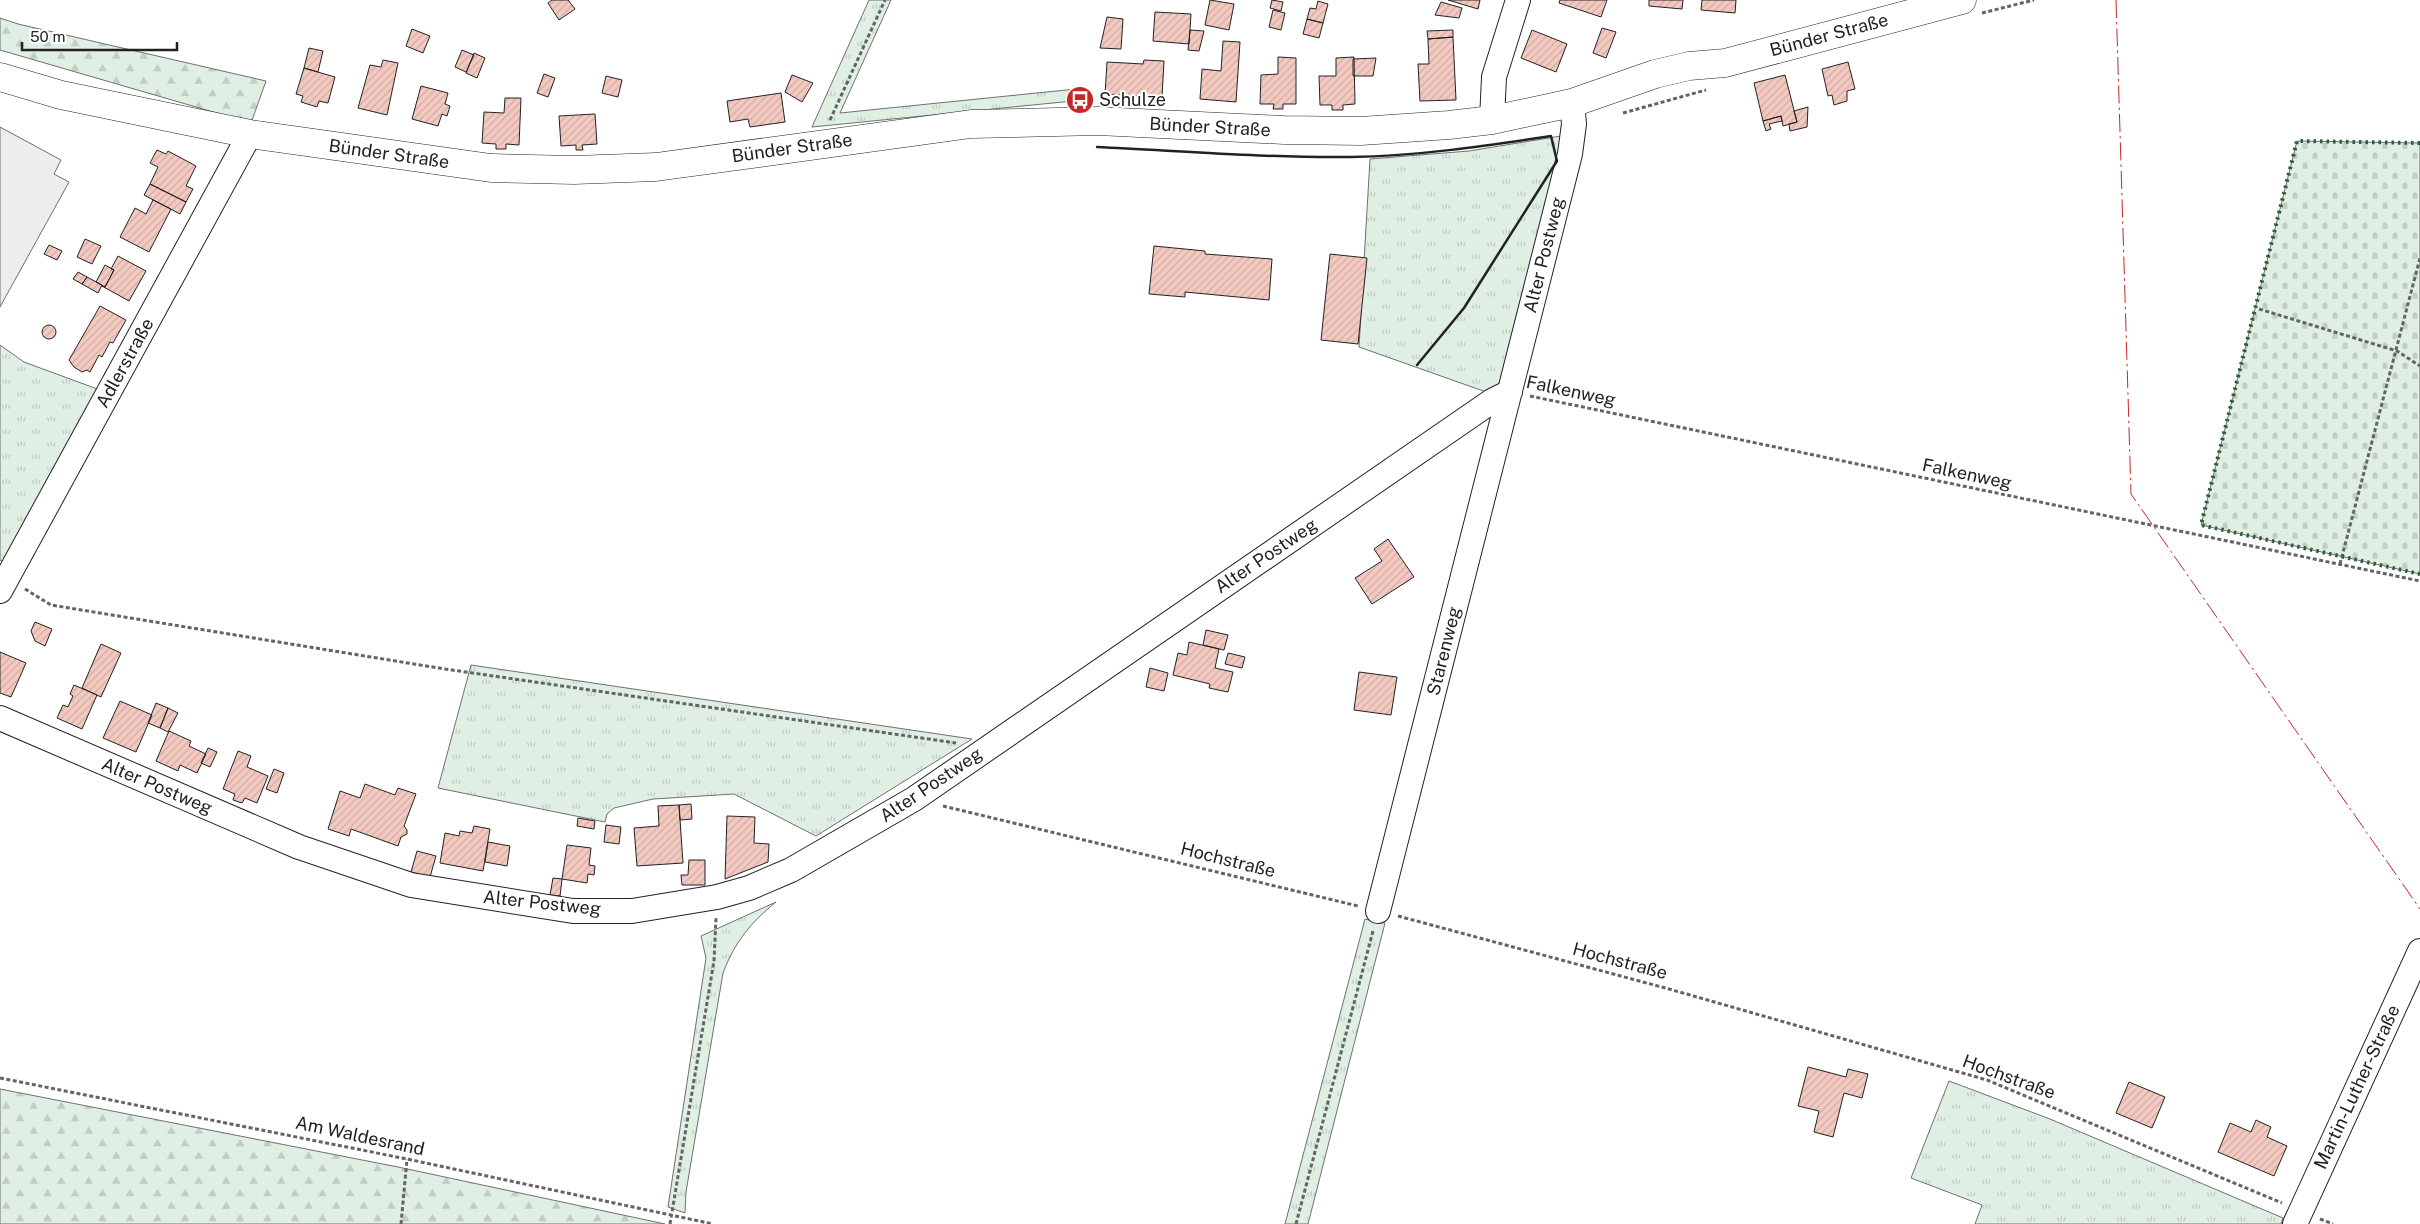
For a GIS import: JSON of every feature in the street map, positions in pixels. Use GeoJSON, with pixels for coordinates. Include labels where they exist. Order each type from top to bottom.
{"type":"FeatureCollection","features":[{"type":"Feature","properties":{"kind":"main road","name":"Bünder Straße"},"geometry":{"type":"LineString","coordinates":[[0,76],[61,95],[250,134],[492,168],[574,170],[656,167],[819,143],[971,124],[1098,121],[1284,130],[1361,131],[1492,120],[1581,101],[1638,96],[1692,82],[1725,63],[1962,0]]}},
{"type":"Feature","properties":{"kind":"street"},"geometry":{"type":"LineString","coordinates":[[1492,120],[1494,77],[1518,0]]}},
{"type":"Feature","properties":{"kind":"street","name":"Alter Postweg"},"geometry":{"type":"LineString","coordinates":[[0,718],[299,847],[411,886],[573,911],[632,911],[717,897],[749,888],[791,870],[914,799],[1484,406],[1510,392],[1570,154],[1574,124],[1581,101]]}},
{"type":"Feature","properties":{"kind":"street","name":"Adlerstraße"},"geometry":{"type":"LineString","coordinates":[[4,584],[250,134]]}},
{"type":"Feature","properties":{"kind":"street","name":"Starenweg"},"geometry":{"type":"LineString","coordinates":[[1378,911],[1510,392]]}},
{"type":"Feature","properties":{"kind":"street","name":"Martin-Luther-Straße"},"geometry":{"type":"LineString","coordinates":[[2297,1217],[2420,951]]}},
{"type":"Feature","properties":{"kind":"path"},"geometry":{"type":"LineString","coordinates":[[819,143],[885,0]]}},
{"type":"Feature","properties":{"kind":"path"},"geometry":{"type":"LineString","coordinates":[[2340,564],[2420,258]]}},
{"type":"Feature","properties":{"kind":"path"},"geometry":{"type":"LineString","coordinates":[[2259,309],[2397,351],[2420,366]]}},
{"type":"Feature","properties":{"kind":"path","name":"Falkenweg"},"geometry":{"type":"LineString","coordinates":[[1510,392],[2419,580]]}},
{"type":"Feature","properties":{"kind":"path"},"geometry":{"type":"LineString","coordinates":[[4,584],[51,605],[445,669],[986,748]]}},
{"type":"Feature","properties":{"kind":"path","name":"Hochstraße"},"geometry":{"type":"LineString","coordinates":[[914,799],[1378,911],[1669,989],[1987,1080],[2297,1217]]}},
{"type":"Feature","properties":{"kind":"path"},"geometry":{"type":"LineString","coordinates":[[670,1224],[714,962],[717,897]]}},
{"type":"Feature","properties":{"kind":"path"},"geometry":{"type":"LineString","coordinates":[[1296,1224],[1378,911]]}},
{"type":"Feature","properties":{"kind":"path","name":"Am Waldesrand"},"geometry":{"type":"LineString","coordinates":[[0,1078],[407,1159],[548,1191],[713,1224]]}},
{"type":"Feature","properties":{"kind":"path"},"geometry":{"type":"LineString","coordinates":[[401,1224],[407,1159]]}},
{"type":"Feature","properties":{"kind":"green space"},"geometry":{"type":"Polygon","coordinates":[[[869,0],[891,0],[840,113],[1086,88],[1073,101],[812,127],[869,0]]]}},
{"type":"Feature","properties":{"kind":"green space"},"geometry":{"type":"Polygon","coordinates":[[[0,18],[18,24],[266,81],[251,123],[0,50],[0,18]]]}},
{"type":"Feature","properties":{"kind":"green space"},"geometry":{"type":"Polygon","coordinates":[[[1561,136],[1560,160],[1500,383],[1489,393],[1359,347],[1370,159],[1469,151],[1561,136]]]}},
{"type":"Feature","properties":{"kind":"green space"},"geometry":{"type":"Polygon","coordinates":[[[2297,141],[2420,143],[2420,574],[2201,525],[2297,141]]]}},
{"type":"Feature","properties":{"kind":"green space"},"geometry":{"type":"Polygon","coordinates":[[[0,345],[24,362],[100,390],[6,562],[0,560],[0,345]]]}},
{"type":"Feature","properties":{"kind":"green space"},"geometry":{"type":"Polygon","coordinates":[[[471,665],[972,739],[816,836],[734,794],[653,799],[614,808],[607,814],[605,822],[438,788],[471,665]]]}},
{"type":"Feature","properties":{"kind":"green space"},"geometry":{"type":"Polygon","coordinates":[[[776,902],[744,934],[732,952],[723,973],[686,1192],[685,1213],[668,1207],[706,958],[701,936],[776,902]]]}},
{"type":"Feature","properties":{"kind":"green space"},"geometry":{"type":"Polygon","coordinates":[[[1365,919],[1385,923],[1308,1224],[1285,1224],[1365,919]]]}},
{"type":"Feature","properties":{"kind":"green space"},"geometry":{"type":"Polygon","coordinates":[[[1949,1081],[2050,1119],[2283,1218],[2281,1224],[1975,1224],[1982,1205],[1911,1178],[1949,1081]]]}},
{"type":"Feature","properties":{"kind":"green space"},"geometry":{"type":"Polygon","coordinates":[[[0,1089],[398,1167],[665,1224],[0,1224],[0,1089]]]}},
{"type":"Feature","properties":{"kind":"shaded area"},"geometry":{"type":"Polygon","coordinates":[[[0,127],[61,160],[54,174],[69,182],[0,307],[0,127]]]}},
{"type":"Feature","properties":{"kind":"building"},"geometry":{"type":"Polygon","coordinates":[[[552,0],[568,0],[575,9],[559,20],[548,3],[552,0]]]}},
{"type":"Feature","properties":{"kind":"building"},"geometry":{"type":"Polygon","coordinates":[[[1210,0],[1234,4],[1229,30],[1205,25],[1210,0]]]}},
{"type":"Feature","properties":{"kind":"building"},"geometry":{"type":"Polygon","coordinates":[[[1272,0],[1283,2],[1281,11],[1270,8],[1272,0]]]}},
{"type":"Feature","properties":{"kind":"building"},"geometry":{"type":"Polygon","coordinates":[[[1448,0],[1480,0],[1478,9],[1448,0]]]}},
{"type":"Feature","properties":{"kind":"building"},"geometry":{"type":"Polygon","coordinates":[[[1560,0],[1607,0],[1601,17],[1559,3],[1560,0]]]}},
{"type":"Feature","properties":{"kind":"building"},"geometry":{"type":"Polygon","coordinates":[[[1649,0],[1683,0],[1682,9],[1649,6],[1649,0]]]}},
{"type":"Feature","properties":{"kind":"building"},"geometry":{"type":"Polygon","coordinates":[[[1702,0],[1736,0],[1735,13],[1701,10],[1702,0]]]}},
{"type":"Feature","properties":{"kind":"building"},"geometry":{"type":"Polygon","coordinates":[[[1318,1],[1328,4],[1323,23],[1307,19],[1310,8],[1316,9],[1318,1]]]}},
{"type":"Feature","properties":{"kind":"building"},"geometry":{"type":"Polygon","coordinates":[[[1441,2],[1462,8],[1459,18],[1435,15],[1441,2]]]}},
{"type":"Feature","properties":{"kind":"building"},"geometry":{"type":"Polygon","coordinates":[[[1273,10],[1285,13],[1281,30],[1269,27],[1273,10]]]}},
{"type":"Feature","properties":{"kind":"building"},"geometry":{"type":"Polygon","coordinates":[[[1155,12],[1191,14],[1189,44],[1153,41],[1155,12]]]}},
{"type":"Feature","properties":{"kind":"building"},"geometry":{"type":"Polygon","coordinates":[[[1107,17],[1123,19],[1121,49],[1100,48],[1107,17]]]}},
{"type":"Feature","properties":{"kind":"building"},"geometry":{"type":"Polygon","coordinates":[[[1307,19],[1323,23],[1319,38],[1303,34],[1307,19]]]}},
{"type":"Feature","properties":{"kind":"building"},"geometry":{"type":"Polygon","coordinates":[[[1602,28],[1616,32],[1606,58],[1593,53],[1602,28]]]}},
{"type":"Feature","properties":{"kind":"building"},"geometry":{"type":"Polygon","coordinates":[[[412,29],[430,36],[423,53],[406,46],[412,29]]]}},
{"type":"Feature","properties":{"kind":"building"},"geometry":{"type":"Polygon","coordinates":[[[1190,30],[1204,31],[1199,51],[1188,50],[1190,30]]]}},
{"type":"Feature","properties":{"kind":"building"},"geometry":{"type":"Polygon","coordinates":[[[1453,30],[1453,37],[1428,39],[1427,31],[1453,30]]]}},
{"type":"Feature","properties":{"kind":"building"},"geometry":{"type":"Polygon","coordinates":[[[1532,30],[1567,44],[1556,72],[1521,58],[1532,30]]]}},
{"type":"Feature","properties":{"kind":"building"},"geometry":{"type":"Polygon","coordinates":[[[1453,37],[1456,100],[1420,101],[1418,64],[1429,64],[1428,39],[1453,37]]]}},
{"type":"Feature","properties":{"kind":"building"},"geometry":{"type":"Polygon","coordinates":[[[1223,41],[1240,42],[1236,102],[1200,99],[1202,69],[1221,71],[1223,41]]]}},
{"type":"Feature","properties":{"kind":"building"},"geometry":{"type":"Polygon","coordinates":[[[309,48],[323,51],[318,72],[304,68],[309,48]]]}},
{"type":"Feature","properties":{"kind":"building"},"geometry":{"type":"Polygon","coordinates":[[[462,50],[474,55],[466,72],[455,67],[462,50]]]}},
{"type":"Feature","properties":{"kind":"building"},"geometry":{"type":"Polygon","coordinates":[[[474,53],[485,58],[477,78],[466,73],[474,53]]]}},
{"type":"Feature","properties":{"kind":"building"},"geometry":{"type":"Polygon","coordinates":[[[1278,57],[1296,58],[1296,104],[1283,104],[1283,109],[1273,109],[1274,104],[1260,104],[1261,75],[1278,74],[1278,57]]]}},
{"type":"Feature","properties":{"kind":"building"},"geometry":{"type":"Polygon","coordinates":[[[1354,57],[1355,104],[1343,105],[1343,110],[1332,110],[1332,105],[1320,105],[1319,76],[1336,76],[1336,58],[1354,57]]]}},
{"type":"Feature","properties":{"kind":"building"},"geometry":{"type":"Polygon","coordinates":[[[1376,58],[1373,76],[1353,76],[1353,59],[1376,58]]]}},
{"type":"Feature","properties":{"kind":"building"},"geometry":{"type":"Polygon","coordinates":[[[383,60],[398,63],[387,115],[358,108],[370,65],[381,67],[383,60]]]}},
{"type":"Feature","properties":{"kind":"building"},"geometry":{"type":"Polygon","coordinates":[[[1144,60],[1164,61],[1162,97],[1105,94],[1107,62],[1143,64],[1144,60]]]}},
{"type":"Feature","properties":{"kind":"building"},"geometry":{"type":"Polygon","coordinates":[[[1848,62],[1855,89],[1847,91],[1847,101],[1834,105],[1832,95],[1828,96],[1822,69],[1848,62]]]}},
{"type":"Feature","properties":{"kind":"building"},"geometry":{"type":"Polygon","coordinates":[[[304,68],[335,77],[328,103],[319,101],[317,107],[301,102],[303,96],[296,94],[304,68]]]}},
{"type":"Feature","properties":{"kind":"building"},"geometry":{"type":"Polygon","coordinates":[[[544,74],[555,78],[548,97],[537,93],[544,74]]]}},
{"type":"Feature","properties":{"kind":"building"},"geometry":{"type":"Polygon","coordinates":[[[792,75],[813,83],[802,102],[785,92],[792,75]]]}},
{"type":"Feature","properties":{"kind":"building"},"geometry":{"type":"Polygon","coordinates":[[[1785,75],[1797,122],[1783,126],[1781,116],[1763,121],[1754,83],[1785,75]]]}},
{"type":"Feature","properties":{"kind":"building"},"geometry":{"type":"Polygon","coordinates":[[[606,76],[622,80],[618,97],[602,93],[606,76]]]}},
{"type":"Feature","properties":{"kind":"building"},"geometry":{"type":"Polygon","coordinates":[[[421,86],[448,93],[445,104],[450,106],[447,116],[442,114],[438,126],[412,119],[421,86]]]}},
{"type":"Feature","properties":{"kind":"building"},"geometry":{"type":"Polygon","coordinates":[[[781,93],[785,122],[750,127],[748,119],[730,122],[727,101],[781,93]]]}},
{"type":"Feature","properties":{"kind":"building"},"geometry":{"type":"Polygon","coordinates":[[[505,98],[521,98],[519,145],[506,144],[506,149],[496,149],[496,144],[482,143],[484,112],[504,113],[505,98]]]}},
{"type":"Feature","properties":{"kind":"building"},"geometry":{"type":"Polygon","coordinates":[[[1808,107],[1807,127],[1790,131],[1789,124],[1797,122],[1794,111],[1808,107]]]}},
{"type":"Feature","properties":{"kind":"building"},"geometry":{"type":"Polygon","coordinates":[[[595,114],[597,144],[582,145],[583,150],[576,150],[576,145],[561,146],[559,116],[595,114]]]}},
{"type":"Feature","properties":{"kind":"building"},"geometry":{"type":"Polygon","coordinates":[[[1781,116],[1782,121],[1769,124],[1771,129],[1766,131],[1763,121],[1781,116]]]}},
{"type":"Feature","properties":{"kind":"building"},"geometry":{"type":"Polygon","coordinates":[[[157,150],[166,154],[168,151],[196,166],[186,186],[193,189],[186,202],[150,184],[158,167],[150,163],[157,150]]]}},
{"type":"Feature","properties":{"kind":"building"},"geometry":{"type":"Polygon","coordinates":[[[150,184],[186,202],[180,214],[144,195],[150,184]]]}},
{"type":"Feature","properties":{"kind":"building"},"geometry":{"type":"Polygon","coordinates":[[[153,200],[171,209],[149,252],[120,237],[135,208],[146,214],[153,200]]]}},
{"type":"Feature","properties":{"kind":"building"},"geometry":{"type":"Polygon","coordinates":[[[85,239],[101,246],[92,264],[77,257],[85,239]]]}},
{"type":"Feature","properties":{"kind":"building"},"geometry":{"type":"Polygon","coordinates":[[[49,245],[62,251],[57,260],[44,254],[49,245]]]}},
{"type":"Feature","properties":{"kind":"building"},"geometry":{"type":"Polygon","coordinates":[[[1154,246],[1205,251],[1205,254],[1272,259],[1269,300],[1185,292],[1185,297],[1149,294],[1154,246]]]}},
{"type":"Feature","properties":{"kind":"building"},"geometry":{"type":"Polygon","coordinates":[[[1330,254],[1367,258],[1358,344],[1321,340],[1330,254]]]}},
{"type":"Feature","properties":{"kind":"building"},"geometry":{"type":"Polygon","coordinates":[[[118,256],[146,271],[129,301],[102,286],[105,287],[114,270],[111,269],[118,256]]]}},
{"type":"Feature","properties":{"kind":"building"},"geometry":{"type":"Polygon","coordinates":[[[105,265],[114,270],[105,287],[96,282],[105,265]]]}},
{"type":"Feature","properties":{"kind":"building"},"geometry":{"type":"Polygon","coordinates":[[[78,272],[87,277],[82,284],[73,279],[78,272]]]}},
{"type":"Feature","properties":{"kind":"building"},"geometry":{"type":"Polygon","coordinates":[[[87,277],[102,285],[98,293],[82,284],[87,277]]]}},
{"type":"Feature","properties":{"kind":"building"},"geometry":{"type":"Polygon","coordinates":[[[100,306],[126,320],[113,343],[110,342],[102,357],[99,355],[90,372],[87,370],[82,372],[74,367],[69,360],[100,306]]]}},
{"type":"Feature","properties":{"kind":"building"},"geometry":{"type":"Polygon","coordinates":[[[49,325],[54,327],[56,332],[54,337],[49,339],[44,337],[42,332],[44,327],[49,325]]]}},
{"type":"Feature","properties":{"kind":"building"},"geometry":{"type":"Polygon","coordinates":[[[1388,539],[1414,577],[1372,604],[1355,578],[1382,561],[1374,549],[1388,539]]]}},
{"type":"Feature","properties":{"kind":"building"},"geometry":{"type":"Polygon","coordinates":[[[35,622],[52,629],[45,646],[35,641],[31,631],[35,622]]]}},
{"type":"Feature","properties":{"kind":"building"},"geometry":{"type":"Polygon","coordinates":[[[1206,630],[1228,635],[1224,650],[1203,645],[1206,630]]]}},
{"type":"Feature","properties":{"kind":"building"},"geometry":{"type":"Polygon","coordinates":[[[1189,642],[1219,649],[1215,668],[1233,672],[1228,692],[1209,688],[1210,684],[1173,675],[1178,653],[1187,655],[1189,642]]]}},
{"type":"Feature","properties":{"kind":"building"},"geometry":{"type":"Polygon","coordinates":[[[101,644],[121,653],[101,697],[82,688],[101,644]]]}},
{"type":"Feature","properties":{"kind":"building"},"geometry":{"type":"Polygon","coordinates":[[[0,652],[26,663],[11,697],[0,693],[0,652]]]}},
{"type":"Feature","properties":{"kind":"building"},"geometry":{"type":"Polygon","coordinates":[[[1228,653],[1245,657],[1242,668],[1225,664],[1228,653]]]}},
{"type":"Feature","properties":{"kind":"building"},"geometry":{"type":"Polygon","coordinates":[[[1150,668],[1168,673],[1164,691],[1146,687],[1150,668]]]}},
{"type":"Feature","properties":{"kind":"building"},"geometry":{"type":"Polygon","coordinates":[[[1359,672],[1397,677],[1391,715],[1354,710],[1359,672]]]}},
{"type":"Feature","properties":{"kind":"building"},"geometry":{"type":"Polygon","coordinates":[[[74,685],[97,695],[82,729],[57,718],[63,705],[68,707],[73,696],[70,694],[74,685]]]}},
{"type":"Feature","properties":{"kind":"building"},"geometry":{"type":"Polygon","coordinates":[[[120,701],[152,715],[136,752],[103,738],[120,701]]]}},
{"type":"Feature","properties":{"kind":"building"},"geometry":{"type":"Polygon","coordinates":[[[156,703],[168,708],[160,728],[148,723],[156,703]]]}},
{"type":"Feature","properties":{"kind":"building"},"geometry":{"type":"Polygon","coordinates":[[[168,708],[178,713],[168,732],[160,728],[168,708]]]}},
{"type":"Feature","properties":{"kind":"building"},"geometry":{"type":"Polygon","coordinates":[[[169,731],[191,741],[189,746],[206,754],[197,773],[180,765],[178,771],[156,761],[169,731]]]}},
{"type":"Feature","properties":{"kind":"building"},"geometry":{"type":"Polygon","coordinates":[[[208,748],[217,752],[210,767],[201,763],[208,748]]]}},
{"type":"Feature","properties":{"kind":"building"},"geometry":{"type":"Polygon","coordinates":[[[238,751],[251,756],[247,767],[268,776],[257,803],[245,798],[242,803],[233,800],[235,794],[223,789],[238,751]]]}},
{"type":"Feature","properties":{"kind":"building"},"geometry":{"type":"Polygon","coordinates":[[[274,769],[284,773],[277,793],[266,789],[274,769]]]}},
{"type":"Feature","properties":{"kind":"building"},"geometry":{"type":"Polygon","coordinates":[[[365,784],[395,795],[398,788],[416,794],[404,826],[407,834],[401,837],[398,846],[351,829],[349,836],[328,829],[340,791],[360,798],[365,784]]]}},
{"type":"Feature","properties":{"kind":"building"},"geometry":{"type":"Polygon","coordinates":[[[691,804],[692,819],[680,820],[679,805],[691,804]]]}},
{"type":"Feature","properties":{"kind":"building"},"geometry":{"type":"Polygon","coordinates":[[[679,805],[683,863],[637,866],[634,828],[659,826],[658,806],[679,805]]]}},
{"type":"Feature","properties":{"kind":"building"},"geometry":{"type":"Polygon","coordinates":[[[727,816],[755,817],[754,843],[769,844],[768,862],[725,879],[727,816]]]}},
{"type":"Feature","properties":{"kind":"building"},"geometry":{"type":"Polygon","coordinates":[[[578,818],[595,821],[594,829],[577,826],[578,818]]]}},
{"type":"Feature","properties":{"kind":"building"},"geometry":{"type":"Polygon","coordinates":[[[606,825],[621,827],[619,844],[604,842],[606,825]]]}},
{"type":"Feature","properties":{"kind":"building"},"geometry":{"type":"Polygon","coordinates":[[[474,826],[490,829],[483,871],[440,863],[445,833],[459,836],[460,831],[472,833],[474,826]]]}},
{"type":"Feature","properties":{"kind":"building"},"geometry":{"type":"Polygon","coordinates":[[[488,842],[510,846],[507,866],[485,862],[488,842]]]}},
{"type":"Feature","properties":{"kind":"building"},"geometry":{"type":"Polygon","coordinates":[[[567,845],[591,848],[589,865],[595,866],[594,875],[588,874],[587,883],[562,879],[567,845]]]}},
{"type":"Feature","properties":{"kind":"building"},"geometry":{"type":"Polygon","coordinates":[[[417,851],[436,856],[430,877],[411,872],[417,851]]]}},
{"type":"Feature","properties":{"kind":"building"},"geometry":{"type":"Polygon","coordinates":[[[689,860],[705,860],[705,885],[682,885],[681,875],[688,875],[689,860]]]}},
{"type":"Feature","properties":{"kind":"building"},"geometry":{"type":"Polygon","coordinates":[[[553,878],[562,879],[560,896],[550,895],[553,878]]]}},
{"type":"Feature","properties":{"kind":"building"},"geometry":{"type":"Polygon","coordinates":[[[1808,1067],[1846,1077],[1848,1069],[1868,1074],[1862,1098],[1844,1093],[1833,1137],[1814,1132],[1819,1111],[1798,1106],[1808,1067]]]}},
{"type":"Feature","properties":{"kind":"building"},"geometry":{"type":"Polygon","coordinates":[[[2129,1082],[2165,1097],[2152,1128],[2116,1113],[2129,1082]]]}},
{"type":"Feature","properties":{"kind":"building"},"geometry":{"type":"Polygon","coordinates":[[[2256,1120],[2271,1127],[2267,1137],[2287,1146],[2274,1176],[2218,1152],[2230,1123],[2251,1132],[2256,1120]]]}},
{"type":"Feature","properties":{"kind":"hedge"},"geometry":{"type":"LineString","coordinates":[[2420,143],[2297,141],[2201,525],[2420,574]]}},
{"type":"Feature","properties":{"kind":"wall"},"geometry":{"type":"LineString","coordinates":[[1097,147],[1256,155],[1351,157],[1426,153],[1551,136],[1557,161],[1464,308],[1417,365]]}},
{"type":"Feature","properties":{"kind":"power"},"geometry":{"type":"LineString","coordinates":[[2116,0],[2131,494],[2420,909]]}},
{"type":"Feature","properties":{"kind":"place","name":"Schulze"},"geometry":{"type":"Point","coordinates":[1080,100]}}]}
